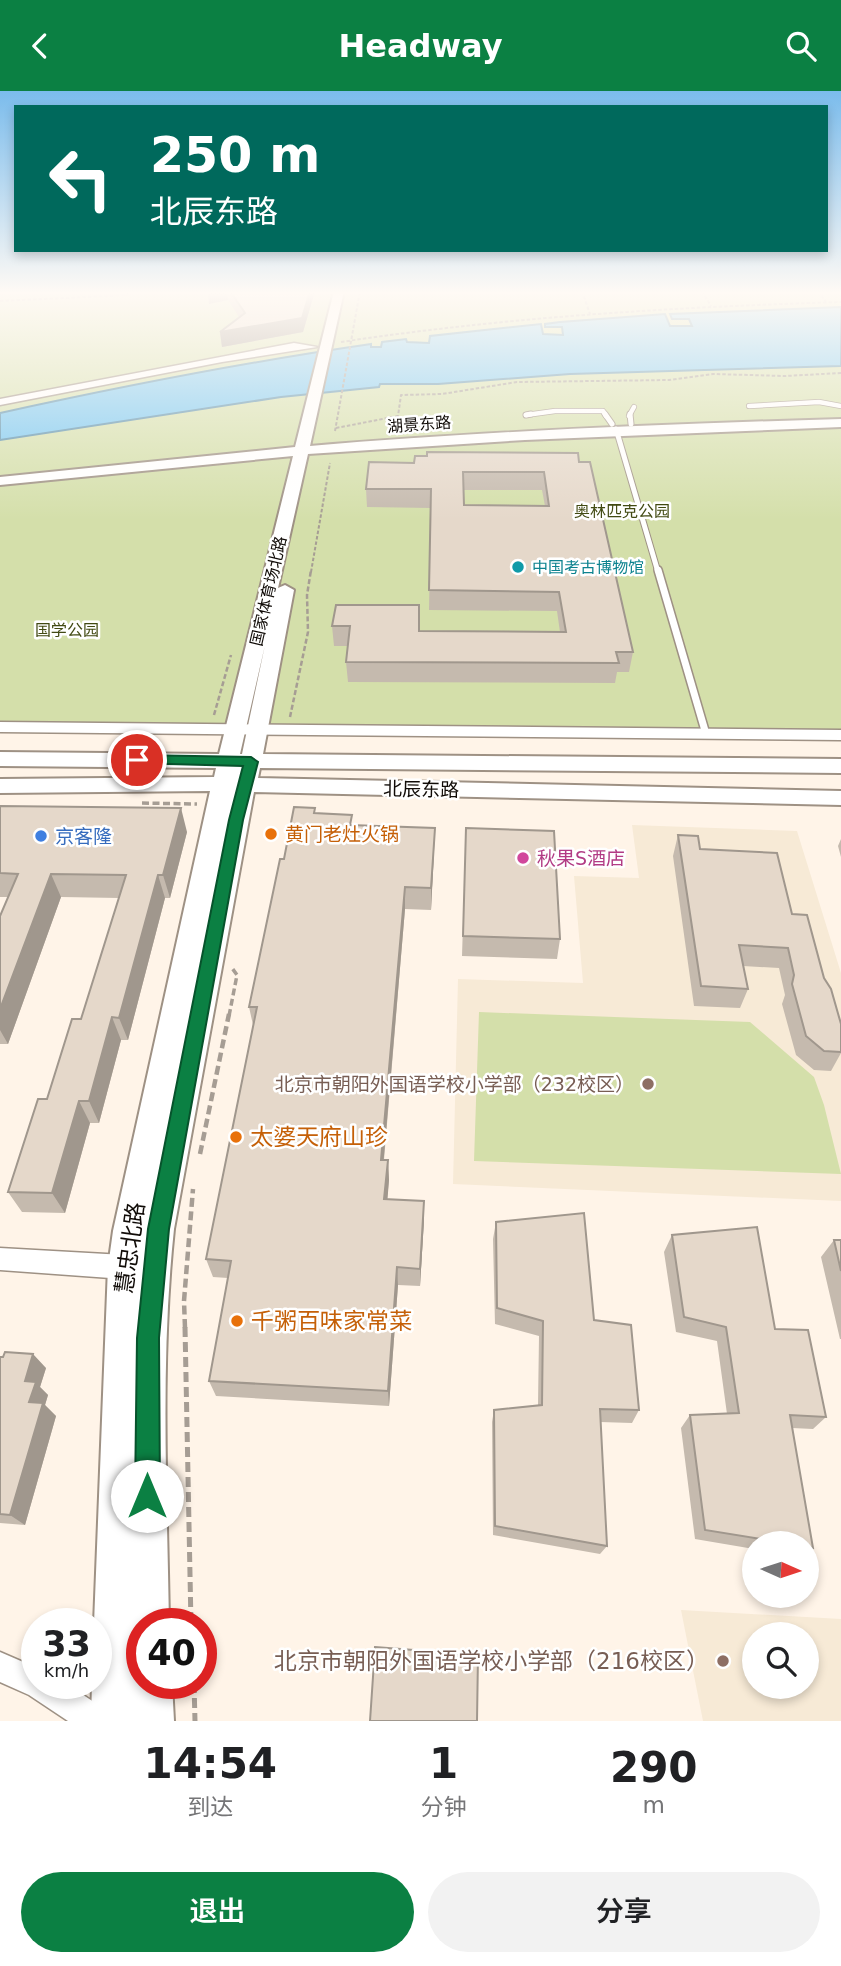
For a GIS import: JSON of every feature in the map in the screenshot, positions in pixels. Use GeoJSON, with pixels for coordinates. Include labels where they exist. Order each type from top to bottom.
{"type":"FeatureCollection","features":[{"type":"Feature","properties":{"kind":"street"},"geometry":{"type":"LineString","coordinates":[[0,402],[180,367]]}},
{"type":"Feature","properties":{"kind":"street","name":"国家体育场北路"},"geometry":{"type":"LineString","coordinates":[[237,773],[255,730],[319,444],[333,367]]}},
{"type":"Feature","properties":{"kind":"street","name":"湖景东路"},"geometry":{"type":"LineString","coordinates":[[614,427],[631,423],[841,420]]}},
{"type":"Feature","properties":{"kind":"street","name":"湖景东路"},"geometry":{"type":"LineString","coordinates":[[0,478],[319,444],[614,427],[841,420]]}},
{"type":"Feature","properties":{"kind":"street","name":"国家体育场北路"},"geometry":{"type":"LineString","coordinates":[[237,773],[235,729],[319,444]]}},
{"type":"Feature","properties":{"kind":"street"},"geometry":{"type":"LineString","coordinates":[[0,727],[841,735]]}},
{"type":"Feature","properties":{"kind":"street","name":"北辰东路"},"geometry":{"type":"LineString","coordinates":[[0,759],[237,773],[841,799]]}},
{"type":"Feature","properties":{"kind":"street","name":"北辰东路"},"geometry":{"type":"LineString","coordinates":[[0,786],[237,773],[841,766]]}},
{"type":"Feature","properties":{"kind":"street","name":"慧忠北路"},"geometry":{"type":"LineString","coordinates":[[149,1608],[147,1412],[152,1280],[158,1229],[212,944],[237,773]]}},
{"type":"Feature","properties":{"kind":"street","name":"慧忠北路"},"geometry":{"type":"LineString","coordinates":[[112,1721],[124,1268],[237,773]]}},
{"type":"Feature","properties":{"kind":"street"},"geometry":{"type":"LineString","coordinates":[[0,1259],[124,1268]]}},
{"type":"Feature","properties":{"kind":"street"},"geometry":{"type":"LineString","coordinates":[[0,1667],[21,1676]]}},
{"type":"Feature","properties":{"kind":"street"},"geometry":{"type":"LineString","coordinates":[[61,1699],[95,1721]]}},
{"type":"Feature","properties":{"kind":"street"},"geometry":{"type":"LineString","coordinates":[[152,1699],[153,1721]]}},
{"type":"Feature","properties":{"kind":"lane"},"geometry":{"type":"LineString","coordinates":[[749,406],[841,406]]}},
{"type":"Feature","properties":{"kind":"lane"},"geometry":{"type":"LineString","coordinates":[[631,423],[629,416],[634,407]]}},
{"type":"Feature","properties":{"kind":"lane"},"geometry":{"type":"LineString","coordinates":[[526,415],[555,411],[603,411],[614,427],[706,734]]}},
{"type":"Feature","properties":{"kind":"path"},"geometry":{"type":"LineString","coordinates":[[286,731],[308,632],[307,595],[319,444],[333,367]]}},
{"type":"Feature","properties":{"kind":"path"},"geometry":{"type":"LineString","coordinates":[[319,444],[398,416],[401,395],[442,394],[506,383],[669,380],[713,374],[785,376],[841,373]]}},
{"type":"Feature","properties":{"kind":"path"},"geometry":{"type":"LineString","coordinates":[[199,1158],[237,975],[212,944]]}},
{"type":"Feature","properties":{"kind":"path"},"geometry":{"type":"LineString","coordinates":[[191,1608],[184,1301],[194,1184]]}},
{"type":"Feature","properties":{"kind":"path"},"geometry":{"type":"LineString","coordinates":[[194,1699],[195,1721]]}},
{"type":"Feature","properties":{"kind":"shaded area","name":"北京市朝阳外国语学校小学部（232校区）"},"geometry":{"type":"Polygon","coordinates":[[[632,825],[797,831],[841,973],[841,1201],[453,1184],[458,979],[583,983],[574,876],[639,878],[632,825]]]}},
{"type":"Feature","properties":{"kind":"shaded area","name":"北京市朝阳外国语学校小学部（216校区）"},"geometry":{"type":"Polygon","coordinates":[[[681,1610],[841,1619],[841,1721],[703,1721],[681,1610]]]}},
{"type":"Feature","properties":{"kind":"green space","name":"奥林匹克公园"},"geometry":{"type":"Polygon","coordinates":[[[0,367],[841,367],[841,732],[0,724],[0,367]]]}},
{"type":"Feature","properties":{"kind":"green space"},"geometry":{"type":"Polygon","coordinates":[[[479,1012],[750,1022],[814,1077],[824,1105],[841,1174],[474,1161],[479,1012]]]}},
{"type":"Feature","properties":{"kind":"water"},"geometry":{"type":"Polygon","coordinates":[[[231,367],[805,367],[570,374],[438,384],[380,384],[379,387],[281,397],[0,440],[0,413],[231,367]]]}},
{"type":"Feature","properties":{"kind":"building","name":"中国考古博物馆"},"geometry":{"type":"Polygon","coordinates":[[[427,452],[578,453],[579,462],[590,462],[633,652],[616,652],[619,663],[346,662],[350,626],[332,626],[336,605],[419,605],[419,631],[566,632],[559,592],[429,590],[431,489],[366,489],[369,462],[414,463],[415,456],[427,456],[427,452]],[[463,472],[464,505],[549,506],[544,472],[463,472]]]}},
{"type":"Feature","properties":{"kind":"building"},"geometry":{"type":"Polygon","coordinates":[[[0,806],[181,808],[163,875],[158,875],[119,1018],[112,1017],[89,1101],[79,1101],[52,1193],[8,1192],[38,1099],[47,1099],[72,1019],[81,1019],[126,875],[51,874],[0,1009],[0,916],[18,874],[0,873],[0,806]]]}},
{"type":"Feature","properties":{"kind":"building"},"geometry":{"type":"Polygon","coordinates":[[[294,807],[315,808],[314,813],[352,815],[350,825],[435,828],[431,888],[405,887],[381,1160],[388,1160],[384,1199],[424,1201],[420,1269],[397,1267],[388,1391],[209,1381],[231,1261],[206,1259],[257,1007],[249,1007],[280,859],[284,859],[294,807]]]}},
{"type":"Feature","properties":{"kind":"building"},"geometry":{"type":"Polygon","coordinates":[[[466,828],[554,831],[560,939],[463,936],[466,828]]]}},
{"type":"Feature","properties":{"kind":"building"},"geometry":{"type":"Polygon","coordinates":[[[678,835],[698,836],[700,849],[777,853],[792,914],[807,915],[824,978],[831,989],[841,1024],[841,1052],[824,1051],[806,1036],[792,984],[794,975],[788,948],[739,945],[748,989],[701,986],[678,835]]]}},
{"type":"Feature","properties":{"kind":"building"},"geometry":{"type":"Polygon","coordinates":[[[584,1213],[594,1320],[631,1325],[639,1410],[600,1409],[607,1546],[495,1526],[494,1410],[542,1405],[543,1321],[497,1308],[496,1222],[584,1213]]]}},
{"type":"Feature","properties":{"kind":"building"},"geometry":{"type":"Polygon","coordinates":[[[757,1227],[775,1329],[808,1330],[826,1417],[790,1415],[810,1531],[742,1531],[742,1536],[705,1530],[690,1415],[739,1413],[726,1327],[684,1317],[672,1235],[757,1227]]]}},
{"type":"Feature","properties":{"kind":"building"},"geometry":{"type":"Polygon","coordinates":[[[834,1240],[841,1240],[841,1271],[834,1240]]]}},
{"type":"Feature","properties":{"kind":"building"},"geometry":{"type":"Polygon","coordinates":[[[5,1352],[33,1354],[25,1381],[36,1382],[29,1402],[43,1403],[10,1515],[0,1514],[0,1357],[3,1357],[5,1352]]]}},
{"type":"Feature","properties":{"kind":"building"},"geometry":{"type":"Polygon","coordinates":[[[375,1647],[478,1655],[477,1721],[370,1721],[375,1647]]]}},
{"type":"Feature","properties":{"kind":"place","name":"中国考古博物馆"},"geometry":{"type":"Point","coordinates":[518,567]}},
{"type":"Feature","properties":{"kind":"place","name":"黄门老灶火锅"},"geometry":{"type":"Point","coordinates":[271,834]}},
{"type":"Feature","properties":{"kind":"place","name":"京客隆"},"geometry":{"type":"Point","coordinates":[41,836]}},
{"type":"Feature","properties":{"kind":"place","name":"秋果S酒店"},"geometry":{"type":"Point","coordinates":[523,858]}},
{"type":"Feature","properties":{"kind":"place","name":"北京市朝阳外国语学校小学部（232校区）"},"geometry":{"type":"Point","coordinates":[648,1084]}},
{"type":"Feature","properties":{"kind":"place","name":"太婆天府山珍"},"geometry":{"type":"Point","coordinates":[236,1137]}},
{"type":"Feature","properties":{"kind":"place","name":"千粥百味家常菜"},"geometry":{"type":"Point","coordinates":[237,1321]}},
{"type":"Feature","properties":{"kind":"place","name":"北京市朝阳外国语学校小学部（216校区）"},"geometry":{"type":"Point","coordinates":[723,1661]}},
{"type":"Feature","properties":{"kind":"route"},"geometry":{"type":"LineString","coordinates":[[137,760],[251,762],[239,804],[158,1229],[148,1338],[147,1496]]}},
{"type":"Feature","properties":{"kind":"park label","name":"国学公园"},"geometry":{"type":"Point","coordinates":[67,630]}}]}
